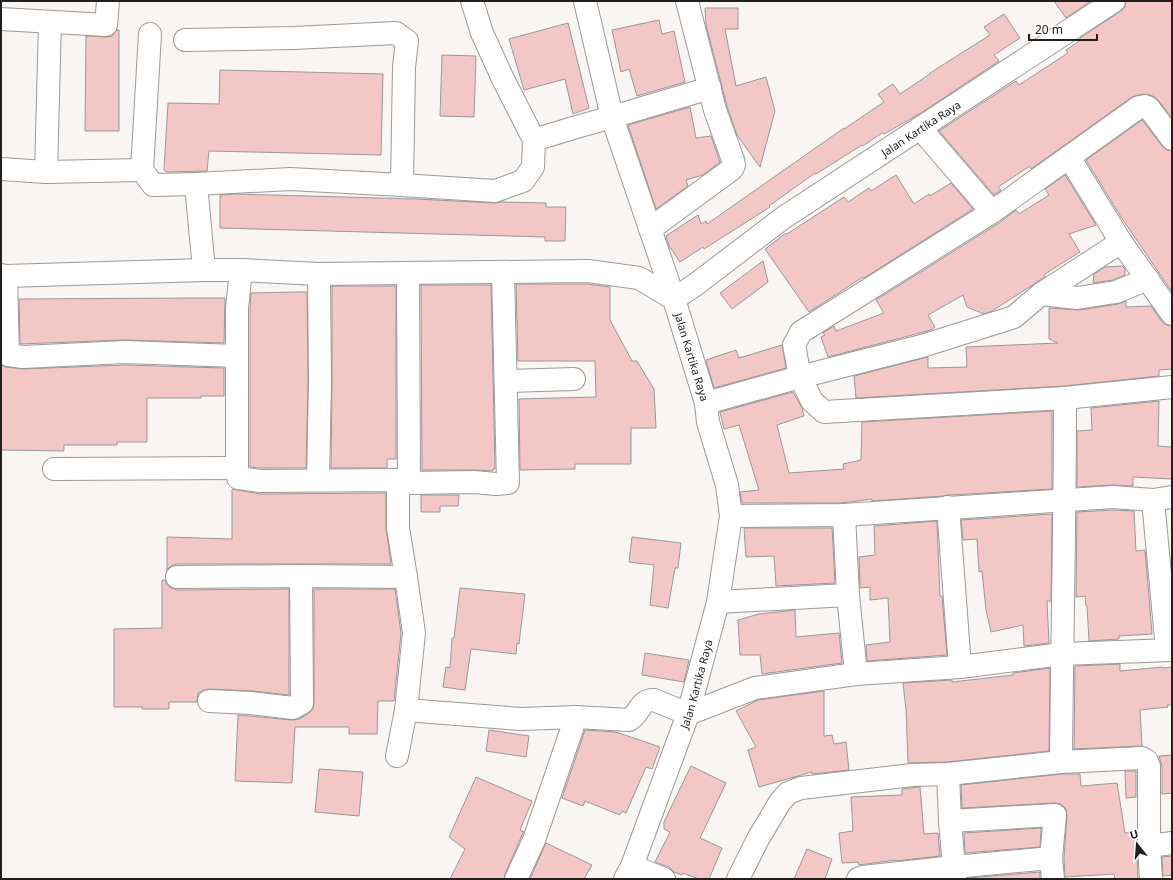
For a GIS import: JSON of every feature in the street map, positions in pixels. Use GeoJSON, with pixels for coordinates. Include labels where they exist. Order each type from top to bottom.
{"type":"FeatureCollection","features":[{"type":"Feature","properties":{"kind":"street"},"geometry":{"type":"LineString","coordinates":[[1,19],[106,25],[108,1]]}},
{"type":"Feature","properties":{"kind":"street"},"geometry":{"type":"LineString","coordinates":[[150,34],[142,170],[153,185],[290,179],[495,191],[523,181],[533,167],[534,140],[500,73],[482,33],[472,1]]}},
{"type":"Feature","properties":{"kind":"street"},"geometry":{"type":"LineString","coordinates":[[585,1],[612,117],[674,299]]}},
{"type":"Feature","properties":{"kind":"street"},"geometry":{"type":"LineString","coordinates":[[650,229],[732,169],[734,165],[714,110],[710,88],[687,1]]}},
{"type":"Feature","properties":{"kind":"street","name":"Jalan Kartika Raya"},"geometry":{"type":"LineString","coordinates":[[628,873],[688,714],[718,602],[731,516],[727,486],[708,422],[706,403],[674,299],[783,218],[1114,1]]}},
{"type":"Feature","properties":{"kind":"street"},"geometry":{"type":"LineString","coordinates":[[46,172],[50,22]]}},
{"type":"Feature","properties":{"kind":"street"},"geometry":{"type":"LineString","coordinates":[[185,40],[294,38],[396,33],[407,41],[404,67],[402,185]]}},
{"type":"Feature","properties":{"kind":"street"},"geometry":{"type":"LineString","coordinates":[[534,140],[710,88]]}},
{"type":"Feature","properties":{"kind":"street"},"geometry":{"type":"LineString","coordinates":[[1172,139],[1149,108],[1140,106],[992,212],[801,332],[794,345],[800,377],[812,401],[824,412],[1065,398],[1172,387]]}},
{"type":"Feature","properties":{"kind":"street"},"geometry":{"type":"LineString","coordinates":[[920,128],[992,212]]}},
{"type":"Feature","properties":{"kind":"street"},"geometry":{"type":"LineString","coordinates":[[1069,157],[1121,242],[1172,314]]}},
{"type":"Feature","properties":{"kind":"street"},"geometry":{"type":"LineString","coordinates":[[1,169],[46,172],[142,170]]}},
{"type":"Feature","properties":{"kind":"street"},"geometry":{"type":"LineString","coordinates":[[196,184],[204,270]]}},
{"type":"Feature","properties":{"kind":"street"},"geometry":{"type":"LineString","coordinates":[[706,403],[922,346],[1014,317],[1041,294],[1121,242]]}},
{"type":"Feature","properties":{"kind":"street"},"geometry":{"type":"LineString","coordinates":[[237,356],[125,352],[23,357],[8,356],[4,275],[204,270],[241,270],[319,274],[588,271],[639,278],[674,299]]}},
{"type":"Feature","properties":{"kind":"street"},"geometry":{"type":"LineString","coordinates":[[241,270],[237,308],[238,478],[260,481],[398,480],[398,528],[414,633],[406,710],[397,756]]}},
{"type":"Feature","properties":{"kind":"street"},"geometry":{"type":"LineString","coordinates":[[408,273],[410,483],[474,482],[496,484],[508,483],[504,272]]}},
{"type":"Feature","properties":{"kind":"street"},"geometry":{"type":"LineString","coordinates":[[318,480],[320,382],[319,274]]}},
{"type":"Feature","properties":{"kind":"street"},"geometry":{"type":"LineString","coordinates":[[1041,294],[1077,298],[1116,292],[1148,279]]}},
{"type":"Feature","properties":{"kind":"street"},"geometry":{"type":"LineString","coordinates":[[506,381],[574,379]]}},
{"type":"Feature","properties":{"kind":"street"},"geometry":{"type":"LineString","coordinates":[[1061,762],[1065,398]]}},
{"type":"Feature","properties":{"kind":"street"},"geometry":{"type":"LineString","coordinates":[[54,469],[237,468]]}},
{"type":"Feature","properties":{"kind":"street"},"geometry":{"type":"LineString","coordinates":[[406,710],[521,719],[576,717],[629,720],[633,718],[644,702],[649,700],[654,700],[688,714],[755,688],[856,674],[960,668],[1062,654],[1170,650],[1162,498],[1113,497],[844,515],[731,516]]}},
{"type":"Feature","properties":{"kind":"street"},"geometry":{"type":"LineString","coordinates":[[948,507],[960,668]]}},
{"type":"Feature","properties":{"kind":"street"},"geometry":{"type":"LineString","coordinates":[[844,515],[848,595],[856,674]]}},
{"type":"Feature","properties":{"kind":"street"},"geometry":{"type":"LineString","coordinates":[[210,701],[251,703],[293,708],[302,703],[301,576]]}},
{"type":"Feature","properties":{"kind":"street"},"geometry":{"type":"LineString","coordinates":[[177,577],[406,577]]}},
{"type":"Feature","properties":{"kind":"street"},"geometry":{"type":"LineString","coordinates":[[718,602],[848,595]]}},
{"type":"Feature","properties":{"kind":"street"},"geometry":{"type":"LineString","coordinates":[[516,879],[534,840],[576,717]]}},
{"type":"Feature","properties":{"kind":"street"},"geometry":{"type":"LineString","coordinates":[[738,879],[758,839],[780,802],[788,793],[801,788],[912,775],[948,774],[1061,762],[1142,758],[1147,761],[1149,766],[1151,879]]}},
{"type":"Feature","properties":{"kind":"street"},"geometry":{"type":"LineString","coordinates":[[948,774],[954,873]]}},
{"type":"Feature","properties":{"kind":"street"},"geometry":{"type":"LineString","coordinates":[[858,879],[863,877],[1052,869],[1055,815],[950,821]]}},
{"type":"Feature","properties":{"kind":"street"},"geometry":{"type":"LineString","coordinates":[[1150,846],[1172,843]]}},
{"type":"Feature","properties":{"kind":"street"},"geometry":{"type":"LineString","coordinates":[[628,873],[664,879]]}},
{"type":"Feature","properties":{"kind":"building"},"geometry":{"type":"Polygon","coordinates":[[[1054,1],[1091,1],[1066,18],[1054,1]]]}},
{"type":"Feature","properties":{"kind":"building"},"geometry":{"type":"Polygon","coordinates":[[[1126,1],[1172,1],[1172,118],[1155,97],[1143,94],[1132,97],[1031,169],[1030,166],[998,187],[1001,190],[994,195],[939,131],[1016,81],[1019,85],[1068,53],[1066,50],[1081,40],[1080,38],[1121,11],[1125,7],[1126,1]]]}},
{"type":"Feature","properties":{"kind":"building"},"geometry":{"type":"Polygon","coordinates":[[[705,8],[738,8],[738,29],[725,29],[736,86],[766,77],[775,111],[760,167],[737,135],[727,106],[706,25],[705,8]]]}},
{"type":"Feature","properties":{"kind":"building"},"geometry":{"type":"Polygon","coordinates":[[[1004,14],[1020,38],[994,55],[999,61],[921,113],[884,134],[882,133],[863,146],[862,145],[816,174],[815,173],[769,206],[770,207],[704,249],[703,247],[680,262],[669,246],[666,236],[698,215],[701,224],[706,221],[707,224],[844,128],[884,102],[878,94],[893,84],[900,94],[990,35],[984,27],[1004,14]]]}},
{"type":"Feature","properties":{"kind":"building"},"geometry":{"type":"Polygon","coordinates":[[[659,20],[662,34],[674,31],[685,82],[637,96],[629,69],[621,72],[612,30],[659,20]]]}},
{"type":"Feature","properties":{"kind":"building"},"geometry":{"type":"Polygon","coordinates":[[[568,23],[589,108],[573,114],[565,79],[524,90],[509,39],[568,23]]]}},
{"type":"Feature","properties":{"kind":"building"},"geometry":{"type":"Polygon","coordinates":[[[117,30],[119,30],[119,131],[85,131],[86,36],[112,36],[117,30]]]}},
{"type":"Feature","properties":{"kind":"building"},"geometry":{"type":"Polygon","coordinates":[[[442,55],[476,56],[474,117],[440,116],[442,55]]]}},
{"type":"Feature","properties":{"kind":"building"},"geometry":{"type":"Polygon","coordinates":[[[220,70],[383,74],[381,155],[209,151],[207,171],[167,172],[164,170],[168,103],[219,104],[220,70]]]}},
{"type":"Feature","properties":{"kind":"building"},"geometry":{"type":"Polygon","coordinates":[[[690,107],[696,138],[711,136],[720,162],[703,175],[686,180],[688,186],[656,209],[628,125],[690,107]]]}},
{"type":"Feature","properties":{"kind":"building"},"geometry":{"type":"Polygon","coordinates":[[[1142,120],[1162,146],[1167,150],[1172,151],[1172,292],[1121,217],[1086,160],[1142,120]]]}},
{"type":"Feature","properties":{"kind":"building"},"geometry":{"type":"Polygon","coordinates":[[[896,175],[914,204],[929,194],[930,196],[951,183],[973,209],[809,312],[765,249],[786,233],[787,234],[844,197],[848,202],[869,188],[871,191],[896,175]]]}},
{"type":"Feature","properties":{"kind":"building"},"geometry":{"type":"Polygon","coordinates":[[[1065,175],[1096,225],[1069,234],[1080,252],[1045,274],[1045,277],[992,311],[984,314],[967,307],[963,295],[928,315],[935,327],[931,330],[828,357],[821,337],[825,335],[823,333],[834,326],[836,331],[884,313],[876,300],[999,223],[1016,210],[1019,214],[1049,195],[1045,189],[1065,175]]]}},
{"type":"Feature","properties":{"kind":"building"},"geometry":{"type":"Polygon","coordinates":[[[235,194],[417,199],[494,203],[546,203],[546,207],[566,207],[565,241],[545,241],[545,237],[220,228],[220,195],[235,194]]]}},
{"type":"Feature","properties":{"kind":"building"},"geometry":{"type":"Polygon","coordinates":[[[763,261],[768,282],[732,309],[720,293],[763,261]]]}},
{"type":"Feature","properties":{"kind":"building"},"geometry":{"type":"Polygon","coordinates":[[[1122,266],[1125,269],[1125,275],[1113,280],[1093,283],[1094,274],[1105,267],[1122,266]]]}},
{"type":"Feature","properties":{"kind":"building"},"geometry":{"type":"Polygon","coordinates":[[[516,284],[587,284],[610,287],[610,320],[632,361],[637,361],[654,389],[656,428],[631,428],[631,464],[575,464],[575,469],[520,470],[519,399],[596,397],[595,361],[518,361],[516,284]]]}},
{"type":"Feature","properties":{"kind":"building"},"geometry":{"type":"Polygon","coordinates":[[[421,285],[491,285],[495,469],[493,469],[493,471],[422,470],[421,285]]]}},
{"type":"Feature","properties":{"kind":"building"},"geometry":{"type":"Polygon","coordinates":[[[332,286],[396,286],[396,459],[387,459],[387,468],[331,468],[332,286]]]}},
{"type":"Feature","properties":{"kind":"building"},"geometry":{"type":"Polygon","coordinates":[[[307,292],[308,382],[306,468],[250,467],[251,293],[307,292]]]}},
{"type":"Feature","properties":{"kind":"building"},"geometry":{"type":"Polygon","coordinates":[[[225,298],[224,343],[124,340],[20,344],[19,299],[225,298]]]}},
{"type":"Feature","properties":{"kind":"building"},"geometry":{"type":"Polygon","coordinates":[[[1126,301],[1126,307],[1151,306],[1162,322],[1166,325],[1172,326],[1172,369],[1159,370],[1159,376],[1064,386],[856,398],[854,376],[928,357],[928,368],[967,367],[966,347],[1058,343],[1049,339],[1049,308],[1079,310],[1118,304],[1126,301]]]}},
{"type":"Feature","properties":{"kind":"building"},"geometry":{"type":"Polygon","coordinates":[[[782,345],[786,368],[714,388],[706,360],[736,350],[739,358],[782,345]]]}},
{"type":"Feature","properties":{"kind":"building"},"geometry":{"type":"Polygon","coordinates":[[[1,365],[23,369],[125,365],[224,368],[224,396],[201,396],[201,398],[147,398],[147,442],[117,442],[117,445],[64,445],[64,451],[1,450],[1,365]]]}},
{"type":"Feature","properties":{"kind":"building"},"geometry":{"type":"Polygon","coordinates":[[[793,392],[802,408],[804,416],[777,425],[789,473],[844,469],[843,464],[861,460],[862,422],[1052,411],[1052,489],[872,501],[872,499],[841,503],[742,503],[740,492],[759,490],[739,425],[724,429],[720,412],[793,392]]]}},
{"type":"Feature","properties":{"kind":"building"},"geometry":{"type":"Polygon","coordinates":[[[1159,401],[1158,446],[1172,447],[1172,479],[1133,477],[1133,486],[1112,485],[1077,487],[1077,431],[1092,430],[1091,408],[1159,401]]]}},
{"type":"Feature","properties":{"kind":"building"},"geometry":{"type":"Polygon","coordinates":[[[232,489],[260,494],[386,493],[386,528],[391,564],[177,564],[171,566],[167,570],[167,537],[232,539],[232,489]]]}},
{"type":"Feature","properties":{"kind":"building"},"geometry":{"type":"Polygon","coordinates":[[[421,495],[459,495],[458,506],[440,506],[440,512],[421,512],[421,495]]]}},
{"type":"Feature","properties":{"kind":"building"},"geometry":{"type":"Polygon","coordinates":[[[1113,510],[1134,511],[1136,551],[1145,550],[1152,634],[1119,636],[1119,639],[1089,641],[1085,596],[1076,597],[1077,512],[1113,510]]]}},
{"type":"Feature","properties":{"kind":"building"},"geometry":{"type":"Polygon","coordinates":[[[1052,514],[1051,601],[1047,601],[1049,643],[1024,646],[1023,625],[991,632],[986,610],[982,571],[979,572],[977,539],[963,540],[961,520],[1052,514]]]}},
{"type":"Feature","properties":{"kind":"building"},"geometry":{"type":"Polygon","coordinates":[[[937,521],[940,596],[942,596],[947,655],[867,661],[866,645],[890,642],[888,598],[870,600],[870,587],[860,588],[859,557],[875,555],[874,526],[937,521]]]}},
{"type":"Feature","properties":{"kind":"building"},"geometry":{"type":"Polygon","coordinates":[[[744,528],[832,528],[835,583],[776,586],[774,556],[746,557],[744,528]]]}},
{"type":"Feature","properties":{"kind":"building"},"geometry":{"type":"Polygon","coordinates":[[[632,537],[681,543],[678,568],[675,568],[668,608],[650,605],[654,565],[629,562],[632,537]]]}},
{"type":"Feature","properties":{"kind":"building"},"geometry":{"type":"Polygon","coordinates":[[[162,580],[165,580],[166,584],[171,588],[177,590],[289,589],[289,695],[210,689],[198,693],[197,702],[169,702],[169,709],[114,707],[114,629],[162,628],[162,580]]]}},
{"type":"Feature","properties":{"kind":"building"},"geometry":{"type":"Polygon","coordinates":[[[460,588],[525,594],[519,644],[517,643],[516,654],[471,649],[465,690],[443,687],[446,667],[450,668],[452,638],[454,638],[460,588]]]}},
{"type":"Feature","properties":{"kind":"building"},"geometry":{"type":"Polygon","coordinates":[[[314,589],[395,589],[401,633],[394,701],[378,701],[377,734],[349,734],[349,727],[295,727],[292,783],[235,781],[238,715],[292,720],[299,719],[313,709],[314,589]]]}},
{"type":"Feature","properties":{"kind":"building"},"geometry":{"type":"Polygon","coordinates":[[[795,610],[796,637],[839,633],[842,663],[762,674],[760,655],[740,655],[738,620],[759,614],[795,610]]]}},
{"type":"Feature","properties":{"kind":"building"},"geometry":{"type":"Polygon","coordinates":[[[645,653],[689,660],[684,682],[642,675],[645,653]]]}},
{"type":"Feature","properties":{"kind":"building"},"geometry":{"type":"Polygon","coordinates":[[[1120,664],[1120,671],[1172,667],[1172,705],[1167,705],[1168,707],[1140,710],[1142,746],[1074,749],[1075,666],[1120,664]]]}},
{"type":"Feature","properties":{"kind":"building"},"geometry":{"type":"Polygon","coordinates":[[[1050,668],[1049,751],[947,762],[908,763],[906,710],[903,683],[952,680],[952,682],[1013,675],[1013,673],[1050,668]]]}},
{"type":"Feature","properties":{"kind":"building"},"geometry":{"type":"Polygon","coordinates":[[[824,691],[824,736],[832,735],[834,744],[846,742],[849,770],[812,774],[812,772],[759,787],[748,750],[756,747],[736,711],[758,700],[824,691]]]}},
{"type":"Feature","properties":{"kind":"building"},"geometry":{"type":"Polygon","coordinates":[[[489,730],[529,736],[526,757],[486,751],[489,730]]]}},
{"type":"Feature","properties":{"kind":"building"},"geometry":{"type":"Polygon","coordinates":[[[585,730],[616,732],[660,747],[652,769],[646,767],[626,813],[622,811],[620,815],[585,801],[583,806],[562,798],[585,730]]]}},
{"type":"Feature","properties":{"kind":"building"},"geometry":{"type":"Polygon","coordinates":[[[1172,755],[1172,793],[1162,794],[1162,766],[1159,756],[1172,755]]]}},
{"type":"Feature","properties":{"kind":"building"},"geometry":{"type":"Polygon","coordinates":[[[691,766],[726,783],[700,838],[722,848],[709,879],[699,879],[683,873],[682,875],[674,872],[669,867],[655,862],[670,832],[664,829],[664,822],[691,766]]]}},
{"type":"Feature","properties":{"kind":"building"},"geometry":{"type":"Polygon","coordinates":[[[319,769],[363,772],[359,816],[315,812],[319,769]]]}},
{"type":"Feature","properties":{"kind":"building"},"geometry":{"type":"Polygon","coordinates":[[[1125,771],[1136,771],[1136,797],[1126,798],[1125,771]]]}},
{"type":"Feature","properties":{"kind":"building"},"geometry":{"type":"Polygon","coordinates":[[[1062,774],[1080,774],[1081,786],[1117,783],[1125,833],[1136,832],[1138,879],[1115,879],[1114,874],[1065,877],[1064,858],[1067,816],[1066,809],[1061,804],[1054,803],[962,808],[961,785],[1062,774]]]}},
{"type":"Feature","properties":{"kind":"building"},"geometry":{"type":"Polygon","coordinates":[[[476,777],[532,801],[520,830],[524,832],[504,879],[450,879],[465,849],[449,837],[476,777]]]}},
{"type":"Feature","properties":{"kind":"building"},"geometry":{"type":"Polygon","coordinates":[[[920,787],[924,834],[938,833],[940,856],[859,865],[858,862],[842,863],[839,833],[853,831],[851,797],[902,795],[902,789],[920,787]]]}},
{"type":"Feature","properties":{"kind":"building"},"geometry":{"type":"Polygon","coordinates":[[[1041,828],[1040,847],[965,853],[964,833],[1041,828]]]}},
{"type":"Feature","properties":{"kind":"building"},"geometry":{"type":"Polygon","coordinates":[[[546,843],[592,865],[584,879],[530,879],[546,843]]]}},
{"type":"Feature","properties":{"kind":"building"},"geometry":{"type":"Polygon","coordinates":[[[807,849],[832,859],[825,879],[794,879],[807,849]]]}},
{"type":"Feature","properties":{"kind":"building"},"geometry":{"type":"Polygon","coordinates":[[[1172,856],[1172,875],[1163,876],[1162,857],[1172,856]]]}},
{"type":"Feature","properties":{"kind":"building"},"geometry":{"type":"Polygon","coordinates":[[[1040,872],[1040,879],[967,879],[967,878],[1040,872]]]}}]}
